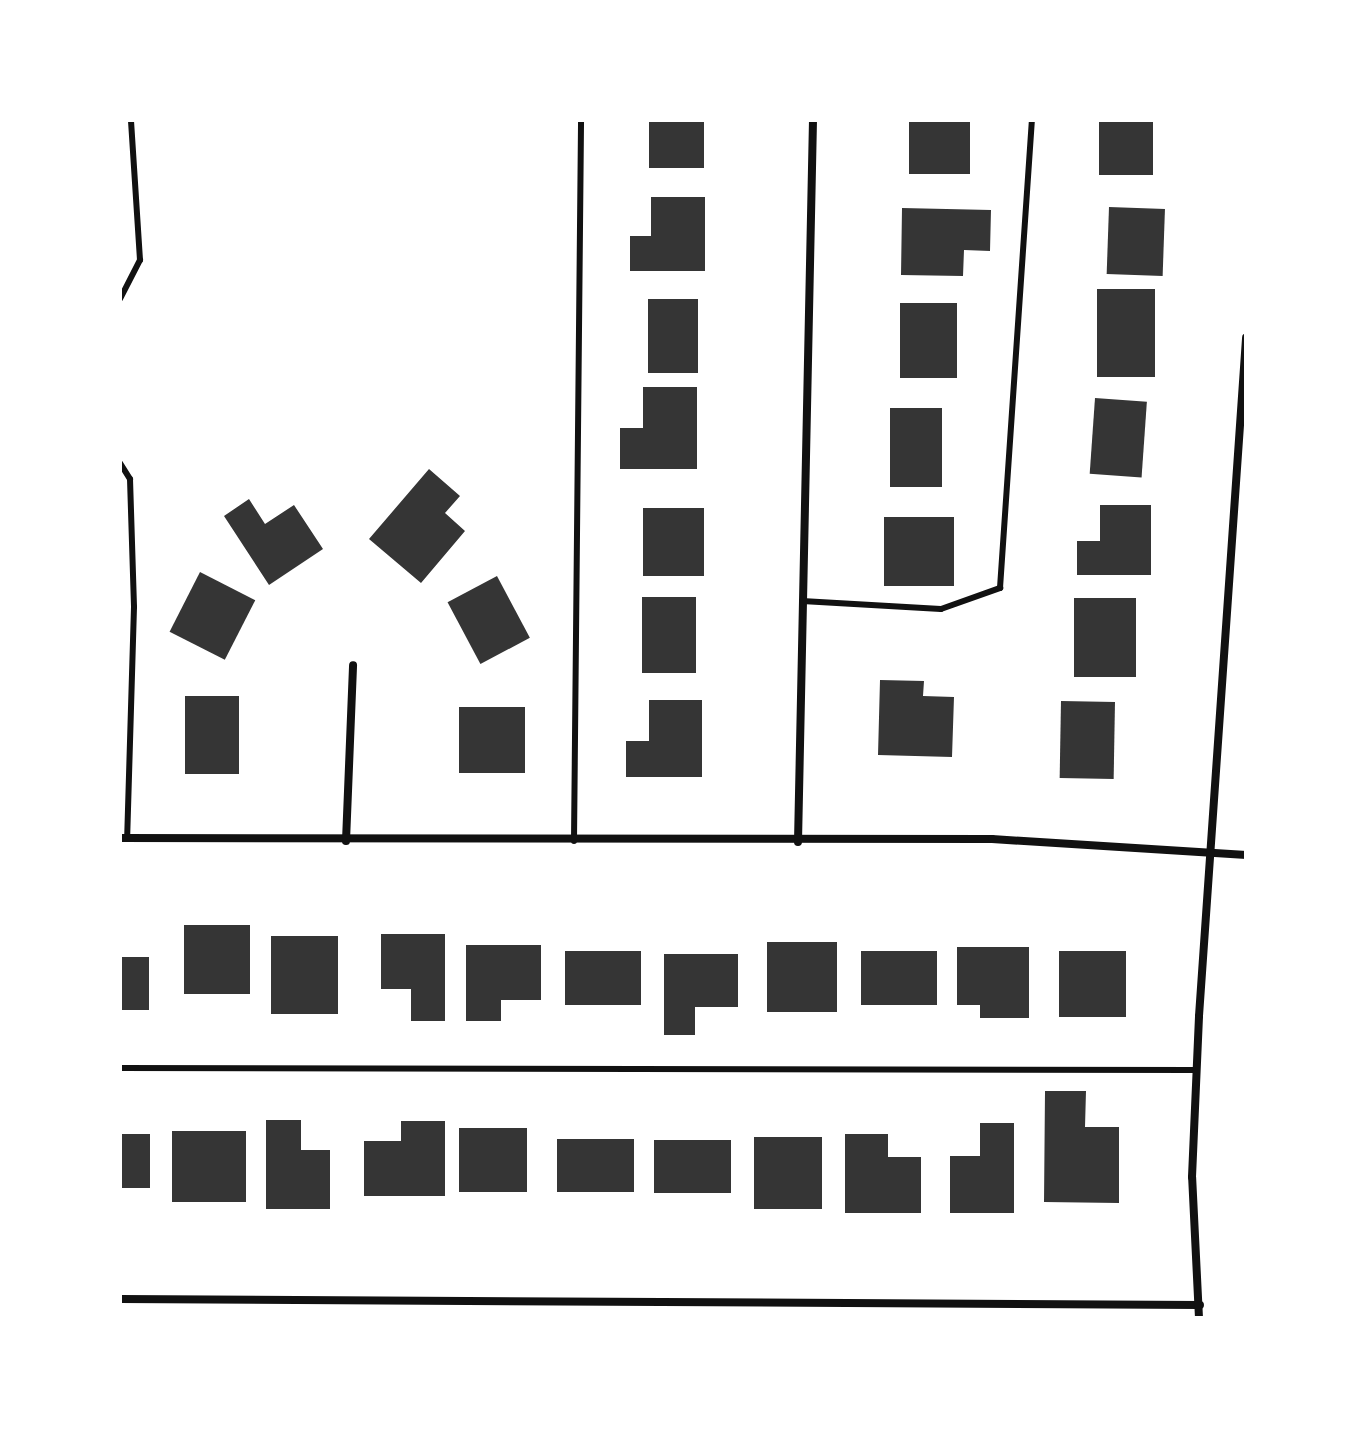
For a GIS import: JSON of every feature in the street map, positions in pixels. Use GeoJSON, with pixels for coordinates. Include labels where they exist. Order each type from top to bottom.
{"type":"FeatureCollection","features":[{"type":"Feature","properties":{"kind":"street"},"geometry":{"type":"LineString","coordinates":[[798,842],[813,120]]}},
{"type":"Feature","properties":{"kind":"street"},"geometry":{"type":"LineString","coordinates":[[1199,1318],[1192,1177],[1196,1070],[1246,338]]}},
{"type":"Feature","properties":{"kind":"street"},"geometry":{"type":"LineString","coordinates":[[346,841],[353,665]]}},
{"type":"Feature","properties":{"kind":"street"},"geometry":{"type":"LineString","coordinates":[[123,838],[798,842],[992,839],[1246,855]]}},
{"type":"Feature","properties":{"kind":"street"},"geometry":{"type":"LineString","coordinates":[[120,1299],[1200,1305]]}},
{"type":"Feature","properties":{"kind":"lane"},"geometry":{"type":"LineString","coordinates":[[120,299],[140,260],[131,120]]}},
{"type":"Feature","properties":{"kind":"lane"},"geometry":{"type":"LineString","coordinates":[[574,841],[581,120]]}},
{"type":"Feature","properties":{"kind":"lane"},"geometry":{"type":"LineString","coordinates":[[802,601],[941,609],[1000,588],[1032,120]]}},
{"type":"Feature","properties":{"kind":"lane"},"geometry":{"type":"LineString","coordinates":[[120,463],[130,479],[134,607],[123,838]]}},
{"type":"Feature","properties":{"kind":"lane"},"geometry":{"type":"LineString","coordinates":[[120,1068],[1196,1070]]}},
{"type":"Feature","properties":{"kind":"building"},"geometry":{"type":"Polygon","coordinates":[[[649,120],[704,120],[704,168],[649,168],[649,120]]]}},
{"type":"Feature","properties":{"kind":"building"},"geometry":{"type":"Polygon","coordinates":[[[909,120],[970,120],[970,174],[909,174],[909,120]]]}},
{"type":"Feature","properties":{"kind":"building"},"geometry":{"type":"Polygon","coordinates":[[[1099,120],[1153,120],[1153,175],[1099,175],[1099,120]]]}},
{"type":"Feature","properties":{"kind":"building"},"geometry":{"type":"Polygon","coordinates":[[[651,197],[705,197],[705,271],[630,271],[630,236],[651,236],[651,197]]]}},
{"type":"Feature","properties":{"kind":"building"},"geometry":{"type":"Polygon","coordinates":[[[1109,207],[1165,209],[1163,276],[1107,274],[1109,207]]]}},
{"type":"Feature","properties":{"kind":"building"},"geometry":{"type":"Polygon","coordinates":[[[902,208],[991,210],[990,251],[964,250],[963,276],[901,275],[902,208]]]}},
{"type":"Feature","properties":{"kind":"building"},"geometry":{"type":"Polygon","coordinates":[[[1097,289],[1155,289],[1155,377],[1097,377],[1097,289]]]}},
{"type":"Feature","properties":{"kind":"building"},"geometry":{"type":"Polygon","coordinates":[[[648,299],[698,299],[698,373],[648,373],[648,299]]]}},
{"type":"Feature","properties":{"kind":"building"},"geometry":{"type":"Polygon","coordinates":[[[900,303],[957,303],[957,378],[900,378],[900,303]]]}},
{"type":"Feature","properties":{"kind":"building"},"geometry":{"type":"Polygon","coordinates":[[[643,387],[697,387],[697,469],[620,469],[620,428],[643,428],[643,387]]]}},
{"type":"Feature","properties":{"kind":"building"},"geometry":{"type":"Polygon","coordinates":[[[1095,398],[1147,402],[1142,477],[1090,474],[1095,398]]]}},
{"type":"Feature","properties":{"kind":"building"},"geometry":{"type":"Polygon","coordinates":[[[890,408],[942,408],[942,487],[890,487],[890,408]]]}},
{"type":"Feature","properties":{"kind":"building"},"geometry":{"type":"Polygon","coordinates":[[[429,469],[460,496],[445,513],[465,531],[421,583],[369,539],[429,469]]]}},
{"type":"Feature","properties":{"kind":"building"},"geometry":{"type":"Polygon","coordinates":[[[249,499],[265,524],[294,505],[323,549],[269,585],[224,516],[249,499]]]}},
{"type":"Feature","properties":{"kind":"building"},"geometry":{"type":"Polygon","coordinates":[[[1100,505],[1151,505],[1151,575],[1077,575],[1077,541],[1100,541],[1100,505]]]}},
{"type":"Feature","properties":{"kind":"building"},"geometry":{"type":"Polygon","coordinates":[[[643,508],[704,508],[704,576],[643,576],[643,508]]]}},
{"type":"Feature","properties":{"kind":"building"},"geometry":{"type":"Polygon","coordinates":[[[884,517],[954,517],[954,586],[884,586],[884,517]]]}},
{"type":"Feature","properties":{"kind":"building"},"geometry":{"type":"Polygon","coordinates":[[[200,572],[255,600],[225,660],[170,632],[200,572]]]}},
{"type":"Feature","properties":{"kind":"building"},"geometry":{"type":"Polygon","coordinates":[[[497,576],[530,638],[480,664],[448,602],[497,576]]]}},
{"type":"Feature","properties":{"kind":"building"},"geometry":{"type":"Polygon","coordinates":[[[642,597],[696,597],[696,673],[642,673],[642,597]]]}},
{"type":"Feature","properties":{"kind":"building"},"geometry":{"type":"Polygon","coordinates":[[[1074,598],[1136,598],[1136,677],[1074,677],[1074,598]]]}},
{"type":"Feature","properties":{"kind":"building"},"geometry":{"type":"Polygon","coordinates":[[[880,680],[924,681],[923,696],[954,697],[952,757],[878,755],[880,680]]]}},
{"type":"Feature","properties":{"kind":"building"},"geometry":{"type":"Polygon","coordinates":[[[185,696],[239,696],[239,774],[185,774],[185,696]]]}},
{"type":"Feature","properties":{"kind":"building"},"geometry":{"type":"Polygon","coordinates":[[[649,700],[702,700],[702,777],[626,777],[626,741],[649,741],[649,700]]]}},
{"type":"Feature","properties":{"kind":"building"},"geometry":{"type":"Polygon","coordinates":[[[1061,701],[1115,702],[1114,779],[1060,778],[1061,701]]]}},
{"type":"Feature","properties":{"kind":"building"},"geometry":{"type":"Polygon","coordinates":[[[459,707],[525,707],[525,773],[459,773],[459,707]]]}},
{"type":"Feature","properties":{"kind":"building"},"geometry":{"type":"Polygon","coordinates":[[[184,925],[250,925],[250,994],[184,994],[184,925]]]}},
{"type":"Feature","properties":{"kind":"building"},"geometry":{"type":"Polygon","coordinates":[[[381,934],[445,934],[445,1021],[411,1021],[411,989],[381,989],[381,934]]]}},
{"type":"Feature","properties":{"kind":"building"},"geometry":{"type":"Polygon","coordinates":[[[271,936],[338,936],[338,1014],[271,1014],[271,936]]]}},
{"type":"Feature","properties":{"kind":"building"},"geometry":{"type":"Polygon","coordinates":[[[767,942],[837,942],[837,1012],[767,1012],[767,942]]]}},
{"type":"Feature","properties":{"kind":"building"},"geometry":{"type":"Polygon","coordinates":[[[466,945],[541,945],[541,1000],[501,1000],[501,1021],[466,1021],[466,945]]]}},
{"type":"Feature","properties":{"kind":"building"},"geometry":{"type":"Polygon","coordinates":[[[957,947],[1029,947],[1029,1018],[980,1018],[980,1005],[957,1005],[957,947]]]}},
{"type":"Feature","properties":{"kind":"building"},"geometry":{"type":"Polygon","coordinates":[[[565,951],[641,951],[641,1005],[565,1005],[565,951]]]}},
{"type":"Feature","properties":{"kind":"building"},"geometry":{"type":"Polygon","coordinates":[[[861,951],[937,951],[937,1005],[861,1005],[861,951]]]}},
{"type":"Feature","properties":{"kind":"building"},"geometry":{"type":"Polygon","coordinates":[[[1059,951],[1126,951],[1126,1017],[1059,1017],[1059,951]]]}},
{"type":"Feature","properties":{"kind":"building"},"geometry":{"type":"Polygon","coordinates":[[[664,954],[738,954],[738,1007],[695,1007],[695,1035],[664,1035],[664,954]]]}},
{"type":"Feature","properties":{"kind":"building"},"geometry":{"type":"Polygon","coordinates":[[[120,957],[149,957],[149,1010],[120,1010],[120,957]]]}},
{"type":"Feature","properties":{"kind":"building"},"geometry":{"type":"Polygon","coordinates":[[[1045,1091],[1086,1091],[1085,1127],[1119,1127],[1119,1203],[1044,1202],[1045,1091]]]}},
{"type":"Feature","properties":{"kind":"building"},"geometry":{"type":"Polygon","coordinates":[[[266,1120],[301,1120],[301,1150],[330,1150],[330,1209],[266,1209],[266,1120]]]}},
{"type":"Feature","properties":{"kind":"building"},"geometry":{"type":"Polygon","coordinates":[[[401,1121],[445,1121],[445,1196],[364,1196],[364,1141],[401,1141],[401,1121]]]}},
{"type":"Feature","properties":{"kind":"building"},"geometry":{"type":"Polygon","coordinates":[[[980,1123],[1014,1123],[1014,1213],[950,1213],[950,1156],[980,1156],[980,1123]]]}},
{"type":"Feature","properties":{"kind":"building"},"geometry":{"type":"Polygon","coordinates":[[[459,1128],[527,1128],[527,1192],[459,1192],[459,1128]]]}},
{"type":"Feature","properties":{"kind":"building"},"geometry":{"type":"Polygon","coordinates":[[[172,1131],[246,1131],[246,1202],[172,1202],[172,1131]]]}},
{"type":"Feature","properties":{"kind":"building"},"geometry":{"type":"Polygon","coordinates":[[[120,1134],[150,1134],[150,1188],[120,1188],[120,1134]]]}},
{"type":"Feature","properties":{"kind":"building"},"geometry":{"type":"Polygon","coordinates":[[[845,1134],[888,1134],[888,1157],[921,1157],[921,1213],[845,1213],[845,1134]]]}},
{"type":"Feature","properties":{"kind":"building"},"geometry":{"type":"Polygon","coordinates":[[[754,1137],[822,1137],[822,1209],[754,1209],[754,1137]]]}},
{"type":"Feature","properties":{"kind":"building"},"geometry":{"type":"Polygon","coordinates":[[[557,1139],[634,1139],[634,1192],[557,1192],[557,1139]]]}},
{"type":"Feature","properties":{"kind":"building"},"geometry":{"type":"Polygon","coordinates":[[[654,1140],[731,1140],[731,1193],[654,1193],[654,1140]]]}}]}
